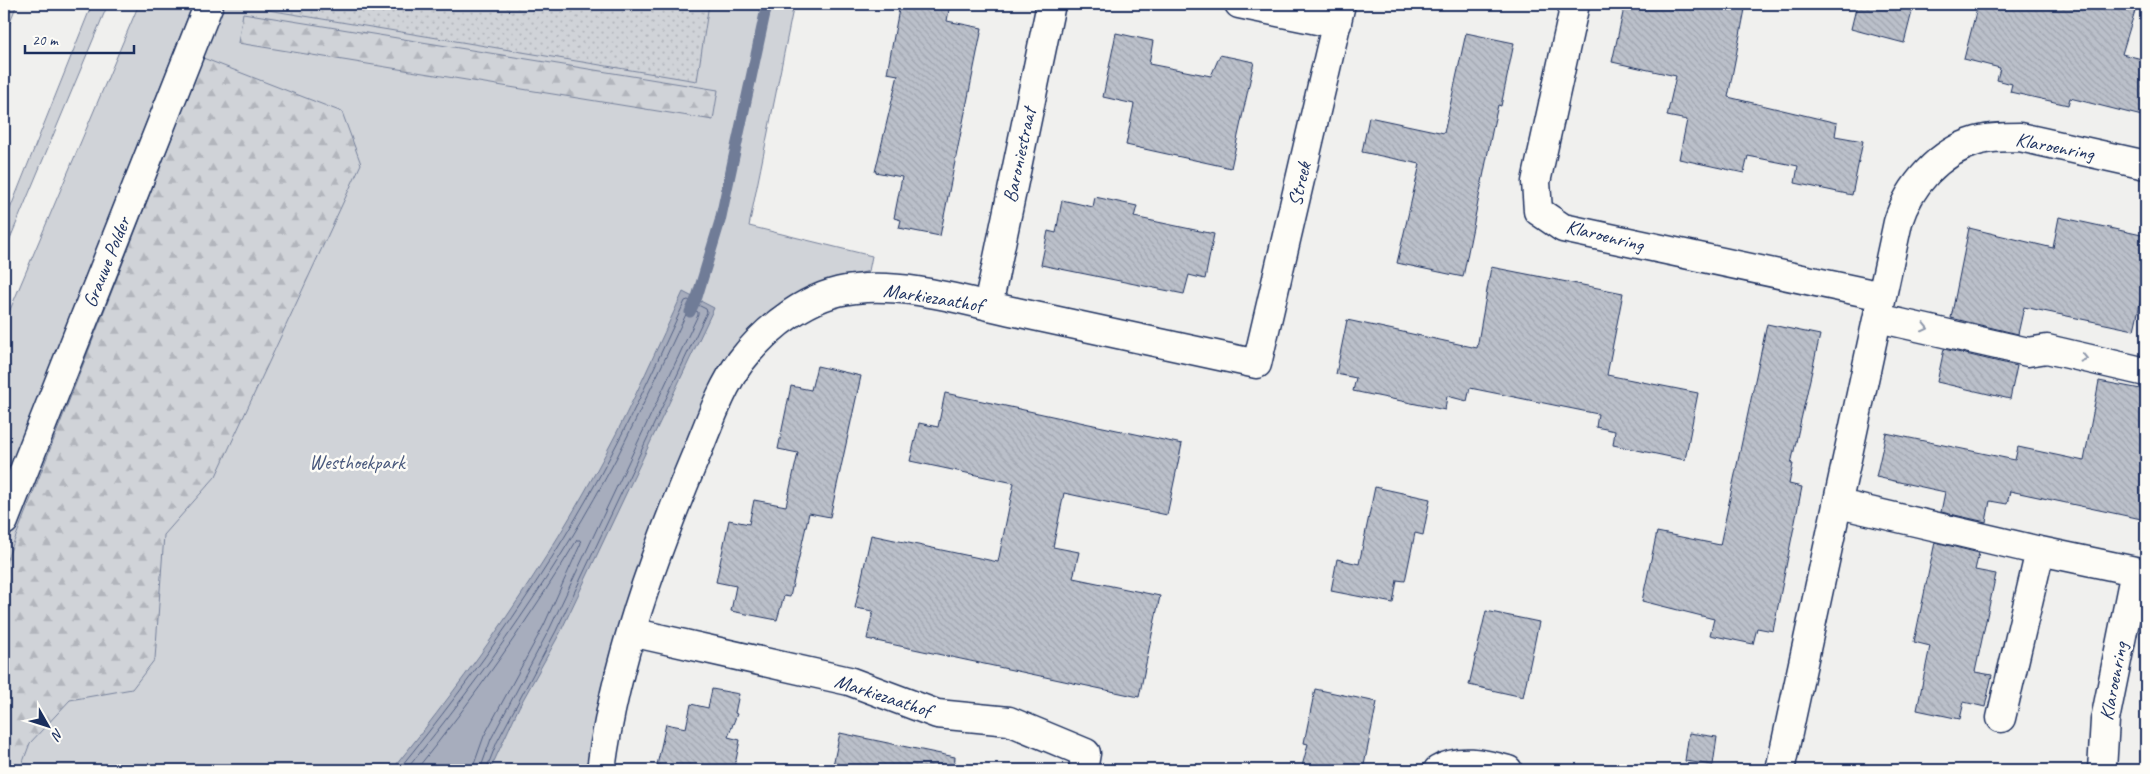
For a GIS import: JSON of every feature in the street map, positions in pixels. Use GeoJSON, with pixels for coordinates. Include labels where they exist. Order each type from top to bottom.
{"type":"FeatureCollection","features":[{"type":"Feature","properties":{"kind":"street","name":"Grauwe Polder"},"geometry":{"type":"LineString","coordinates":[[4,521],[209,4]]}},
{"type":"Feature","properties":{"kind":"street","name":"Baroniestraat"},"geometry":{"type":"LineString","coordinates":[[988,306],[1051,4]]}},
{"type":"Feature","properties":{"kind":"street"},"geometry":{"type":"LineString","coordinates":[[1239,4],[1339,14]]}},
{"type":"Feature","properties":{"kind":"street","name":"Klaroenring"},"geometry":{"type":"LineString","coordinates":[[1575,4],[1536,182],[1538,211],[1563,228],[1880,307],[2028,352],[2047,349],[2146,372]]}},
{"type":"Feature","properties":{"kind":"street","name":"Streek"},"geometry":{"type":"LineString","coordinates":[[1257,364],[1339,14]]}},
{"type":"Feature","properties":{"kind":"street","name":"Klaroenring"},"geometry":{"type":"LineString","coordinates":[[1780,770],[1839,504],[1880,307],[1904,203],[1913,187],[1953,152],[1976,141],[2020,137],[2146,165]]}},
{"type":"Feature","properties":{"kind":"street","name":"Markiezaathof"},"geometry":{"type":"LineString","coordinates":[[601,770],[616,685],[631,632],[666,527],[710,422],[740,364],[762,337],[786,317],[826,296],[852,289],[888,287],[988,306],[1257,364]]}},
{"type":"Feature","properties":{"kind":"street","name":"Klaroenring"},"geometry":{"type":"LineString","coordinates":[[1839,504],[2135,571],[2105,720],[2102,770]]}},
{"type":"Feature","properties":{"kind":"street"},"geometry":{"type":"LineString","coordinates":[[2002,718],[2040,551]]}},
{"type":"Feature","properties":{"kind":"street","name":"Markiezaathof"},"geometry":{"type":"LineString","coordinates":[[631,632],[849,682],[937,714],[1008,721],[1086,753],[1083,770]]}},
{"type":"Feature","properties":{"kind":"street"},"geometry":{"type":"LineString","coordinates":[[1438,770],[1449,764],[1478,763],[1508,770]]}},
{"type":"Feature","properties":{"kind":"green space"},"geometry":{"type":"Polygon","coordinates":[[[4,4],[17,4],[4,37],[4,4]]]}},
{"type":"Feature","properties":{"kind":"green space"},"geometry":{"type":"Polygon","coordinates":[[[92,4],[108,4],[4,253],[4,224],[92,4]]]}},
{"type":"Feature","properties":{"kind":"green space"},"geometry":{"type":"Polygon","coordinates":[[[139,4],[193,4],[4,482],[4,324],[139,4]]]}},
{"type":"Feature","properties":{"kind":"green space","name":"Westhoekpark"},"geometry":{"type":"Polygon","coordinates":[[[210,4],[794,4],[749,226],[872,256],[869,271],[829,282],[796,295],[767,314],[738,345],[590,770],[4,770],[4,532],[210,4]]]}},
{"type":"Feature","properties":{"kind":"green space"},"geometry":{"type":"Polygon","coordinates":[[[269,4],[709,4],[697,81],[268,10],[269,4]]]}},
{"type":"Feature","properties":{"kind":"green space"},"geometry":{"type":"Polygon","coordinates":[[[243,13],[718,90],[713,120],[238,43],[243,13]]]}},
{"type":"Feature","properties":{"kind":"green space"},"geometry":{"type":"Polygon","coordinates":[[[203,58],[342,112],[361,164],[216,476],[164,535],[155,659],[132,689],[70,700],[30,743],[20,770],[4,770],[4,567],[203,58]]]}},
{"type":"Feature","properties":{"kind":"water"},"geometry":{"type":"Polygon","coordinates":[[[683,292],[714,308],[560,633],[519,707],[490,770],[392,770],[451,695],[507,617],[583,495],[646,373],[683,292]]]}},
{"type":"Feature","properties":{"kind":"building"},"geometry":{"type":"Polygon","coordinates":[[[900,4],[950,4],[947,21],[982,28],[940,236],[899,228],[901,220],[894,218],[902,177],[875,172],[898,75],[887,73],[900,4]]]}},
{"type":"Feature","properties":{"kind":"building"},"geometry":{"type":"Polygon","coordinates":[[[1625,4],[1746,4],[1728,97],[1837,123],[1835,136],[1863,141],[1852,195],[1795,183],[1798,166],[1748,156],[1744,173],[1679,159],[1687,120],[1667,116],[1676,76],[1612,62],[1625,4]]]}},
{"type":"Feature","properties":{"kind":"building"},"geometry":{"type":"Polygon","coordinates":[[[1857,4],[1914,4],[1904,43],[1851,29],[1857,4]]]}},
{"type":"Feature","properties":{"kind":"building"},"geometry":{"type":"Polygon","coordinates":[[[1978,4],[2137,4],[2122,54],[2146,60],[2146,99],[2142,116],[2070,98],[2068,105],[2010,92],[2012,84],[1997,80],[2000,68],[1964,59],[1978,4]]]}},
{"type":"Feature","properties":{"kind":"building"},"geometry":{"type":"Polygon","coordinates":[[[1116,33],[1153,41],[1149,64],[1211,76],[1220,55],[1254,62],[1231,168],[1126,145],[1134,104],[1103,97],[1116,33]]]}},
{"type":"Feature","properties":{"kind":"building"},"geometry":{"type":"Polygon","coordinates":[[[1466,33],[1514,43],[1501,106],[1498,105],[1493,127],[1463,277],[1397,263],[1420,164],[1362,152],[1369,117],[1444,133],[1466,33]]]}},
{"type":"Feature","properties":{"kind":"building"},"geometry":{"type":"Polygon","coordinates":[[[1095,197],[1137,206],[1134,217],[1214,234],[1205,279],[1189,275],[1184,294],[1041,265],[1048,231],[1056,233],[1062,200],[1093,207],[1095,197]]]}},
{"type":"Feature","properties":{"kind":"building"},"geometry":{"type":"Polygon","coordinates":[[[2059,217],[2146,236],[2146,277],[2134,330],[2024,307],[2018,334],[1951,318],[1969,228],[2053,248],[2059,217]]]}},
{"type":"Feature","properties":{"kind":"building"},"geometry":{"type":"Polygon","coordinates":[[[1491,267],[1623,293],[1607,375],[1698,393],[1685,460],[1613,445],[1615,431],[1596,427],[1598,414],[1470,388],[1467,401],[1447,396],[1445,410],[1353,391],[1356,378],[1336,374],[1347,320],[1477,348],[1491,267]]]}},
{"type":"Feature","properties":{"kind":"building"},"geometry":{"type":"Polygon","coordinates":[[[1767,324],[1820,335],[1791,464],[1793,464],[1789,484],[1802,487],[1773,631],[1757,628],[1753,644],[1710,635],[1714,619],[1642,601],[1657,532],[1720,545],[1767,324]]]}},
{"type":"Feature","properties":{"kind":"building"},"geometry":{"type":"Polygon","coordinates":[[[1944,349],[2017,366],[2010,399],[1937,382],[1944,349]]]}},
{"type":"Feature","properties":{"kind":"building"},"geometry":{"type":"Polygon","coordinates":[[[817,366],[861,376],[830,517],[809,513],[790,597],[784,596],[777,620],[731,611],[736,586],[716,582],[729,520],[749,524],[754,500],[786,506],[798,453],[778,449],[791,386],[811,390],[817,366]]]}},
{"type":"Feature","properties":{"kind":"building"},"geometry":{"type":"Polygon","coordinates":[[[2099,381],[2146,390],[2146,520],[2010,491],[2007,504],[1990,501],[1986,522],[1941,512],[1945,492],[1876,477],[1886,433],[2015,460],[2018,447],[2084,461],[2099,381]]]}},
{"type":"Feature","properties":{"kind":"building"},"geometry":{"type":"Polygon","coordinates":[[[945,393],[1182,444],[1167,515],[1064,493],[1053,547],[1079,552],[1073,578],[1160,596],[1139,697],[867,639],[873,611],[855,608],[871,535],[998,562],[1014,483],[910,461],[919,423],[938,427],[945,393]]]}},
{"type":"Feature","properties":{"kind":"building"},"geometry":{"type":"Polygon","coordinates":[[[1375,487],[1430,499],[1423,535],[1415,533],[1405,581],[1397,580],[1393,603],[1331,591],[1337,559],[1359,564],[1375,487]]]}},
{"type":"Feature","properties":{"kind":"building"},"geometry":{"type":"Polygon","coordinates":[[[1935,542],[1979,553],[1975,570],[1996,574],[1975,672],[1992,675],[1985,707],[1964,702],[1960,719],[1917,710],[1930,646],[1914,642],[1935,542]]]}},
{"type":"Feature","properties":{"kind":"building"},"geometry":{"type":"Polygon","coordinates":[[[1486,611],[1539,622],[1523,697],[1469,685],[1486,611]]]}},
{"type":"Feature","properties":{"kind":"building"},"geometry":{"type":"Polygon","coordinates":[[[712,689],[739,694],[735,713],[737,714],[728,737],[740,740],[734,770],[656,770],[666,724],[686,728],[691,704],[708,708],[712,689]]]}},
{"type":"Feature","properties":{"kind":"building"},"geometry":{"type":"Polygon","coordinates":[[[1315,689],[1377,702],[1363,770],[1301,770],[1308,744],[1304,743],[1315,689]]]}},
{"type":"Feature","properties":{"kind":"building"},"geometry":{"type":"Polygon","coordinates":[[[840,733],[955,757],[954,770],[832,770],[840,733]]]}},
{"type":"Feature","properties":{"kind":"building"},"geometry":{"type":"Polygon","coordinates":[[[1689,733],[1717,737],[1713,765],[1685,761],[1689,733]]]}},
{"type":"Feature","properties":{"kind":"waterway"},"geometry":{"type":"LineString","coordinates":[[690,312],[697,297],[720,221],[767,4]]}}]}
